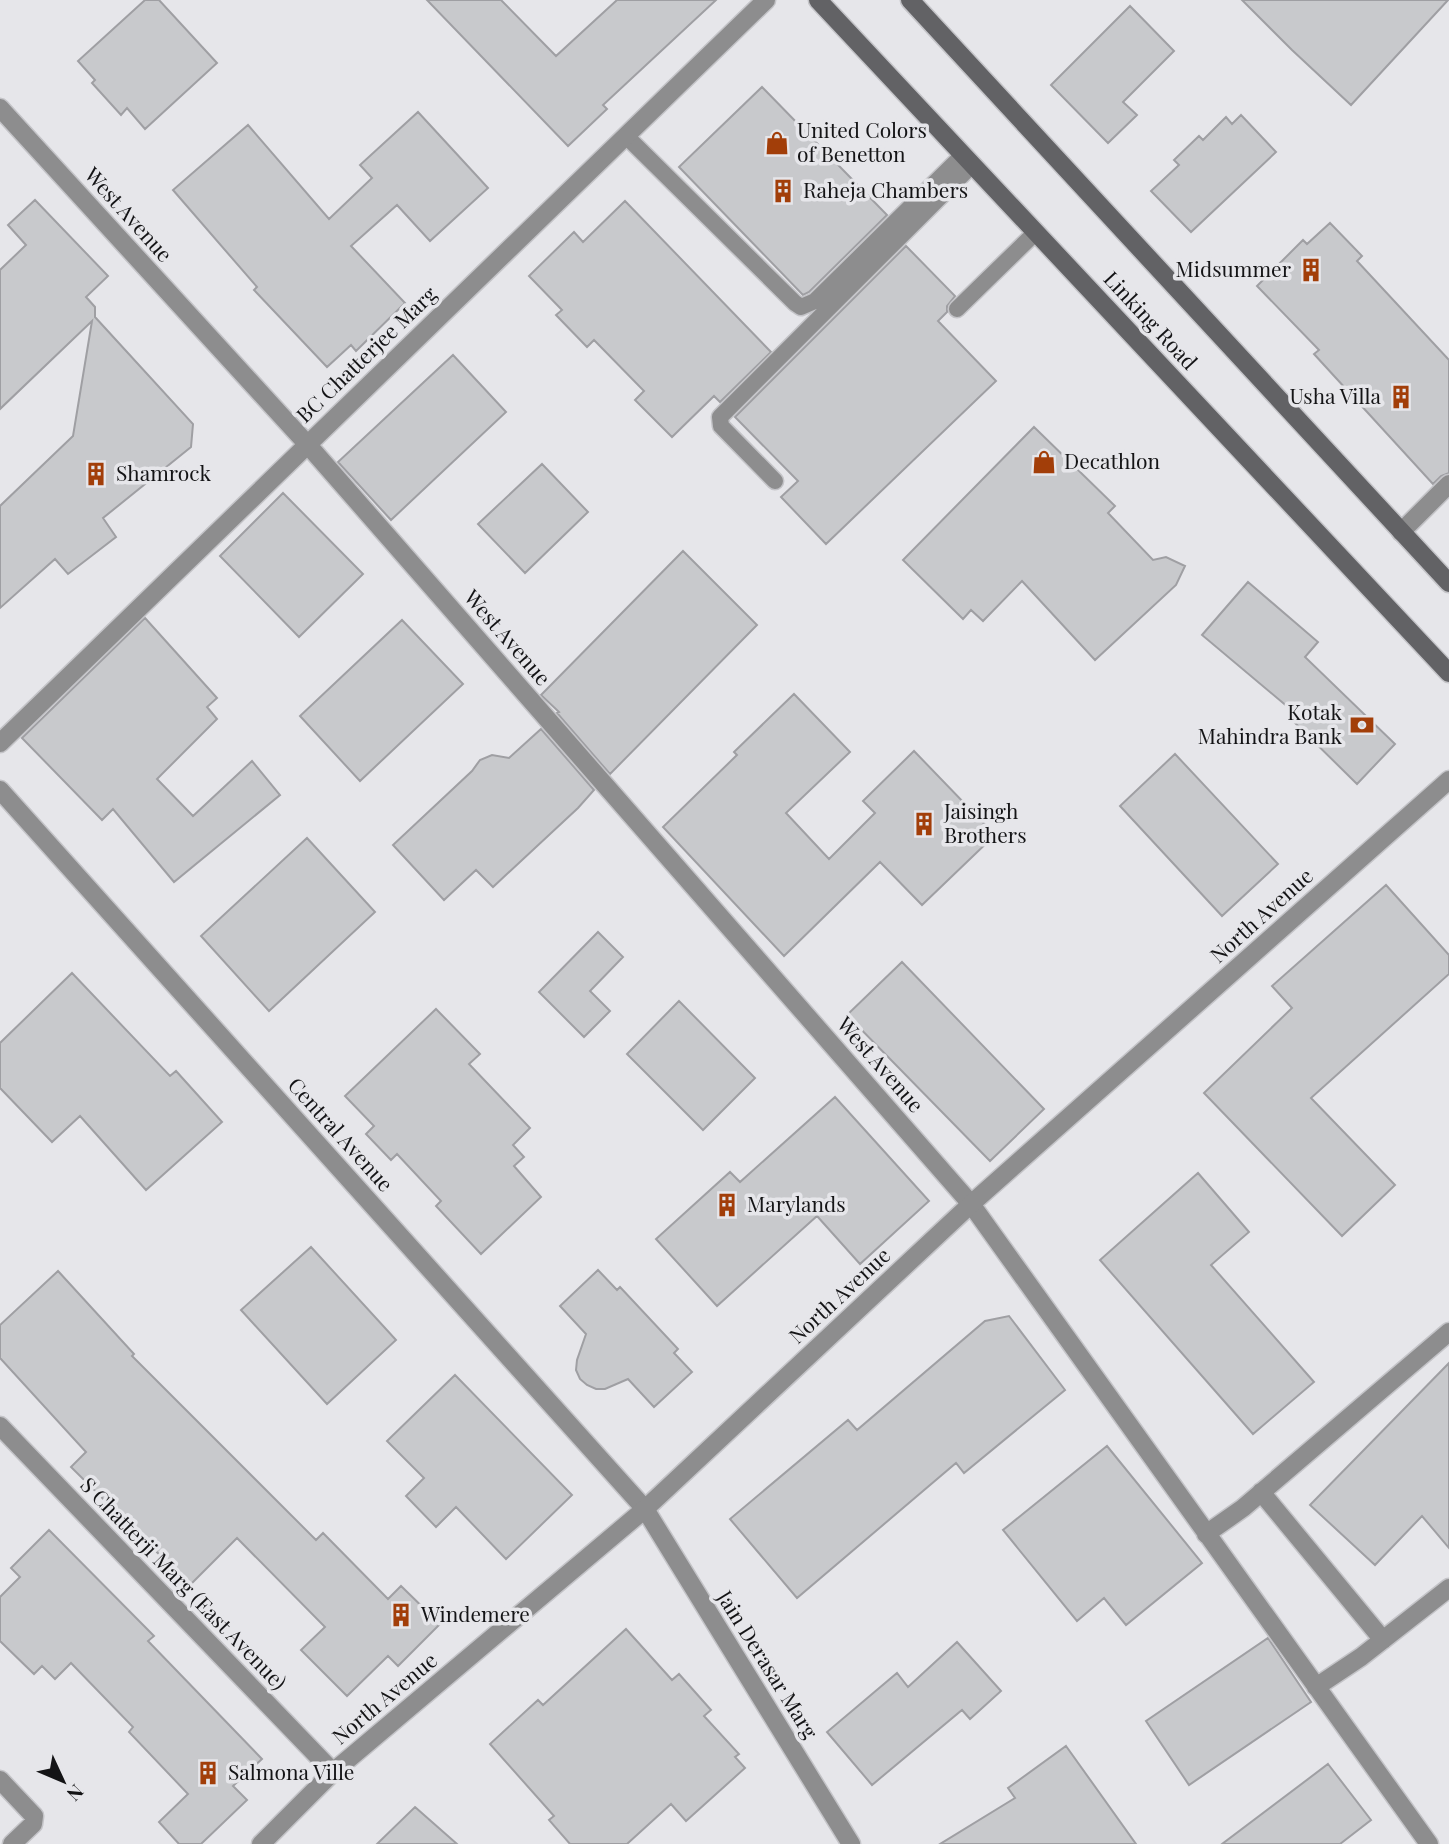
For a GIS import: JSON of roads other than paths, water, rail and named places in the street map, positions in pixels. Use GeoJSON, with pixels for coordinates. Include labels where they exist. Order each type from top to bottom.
{"type":"FeatureCollection","features":[{"type":"Feature","properties":{"kind":"main road","name":"Linking Road"},"geometry":{"type":"LineString","coordinates":[[818,0],[1449,673]]}},
{"type":"Feature","properties":{"kind":"main road","name":"Linking Road"},"geometry":{"type":"LineString","coordinates":[[910,0],[1449,583]]}},
{"type":"Feature","properties":{"kind":"street","name":"BC Chatterjee Marg"},"geometry":{"type":"LineString","coordinates":[[0,743],[766,0]]}},
{"type":"Feature","properties":{"kind":"street","name":"West Avenue"},"geometry":{"type":"LineString","coordinates":[[0,108],[308,445],[971,1204],[1429,1844]]}},
{"type":"Feature","properties":{"kind":"street"},"geometry":{"type":"LineString","coordinates":[[1401,531],[1449,484]]}},
{"type":"Feature","properties":{"kind":"street","name":"North Avenue"},"geometry":{"type":"LineString","coordinates":[[261,1844],[333,1772],[645,1509],[971,1204],[1449,780]]}},
{"type":"Feature","properties":{"kind":"street","name":"Central Avenue"},"geometry":{"type":"LineString","coordinates":[[0,790],[645,1509]]}},
{"type":"Feature","properties":{"kind":"street"},"geometry":{"type":"LineString","coordinates":[[1206,1534],[1261,1492],[1449,1332]]}},
{"type":"Feature","properties":{"kind":"street","name":"S Chatterji Marg (East Avenue)"},"geometry":{"type":"LineString","coordinates":[[0,1426],[333,1772]]}},
{"type":"Feature","properties":{"kind":"street"},"geometry":{"type":"LineString","coordinates":[[1261,1492],[1383,1640]]}},
{"type":"Feature","properties":{"kind":"street","name":"Jain Derasar Marg"},"geometry":{"type":"LineString","coordinates":[[645,1509],[851,1844]]}},
{"type":"Feature","properties":{"kind":"street"},"geometry":{"type":"LineString","coordinates":[[1316,1687],[1383,1640],[1449,1588]]}},
{"type":"Feature","properties":{"kind":"street"},"geometry":{"type":"LineString","coordinates":[[0,1780],[34,1816],[33,1824],[12,1844]]}},
{"type":"Feature","properties":{"kind":"lane"},"geometry":{"type":"LineString","coordinates":[[626,136],[801,307],[815,301],[968,160]]}},
{"type":"Feature","properties":{"kind":"lane"},"geometry":{"type":"LineString","coordinates":[[775,481],[720,426],[723,412],[968,160]]}},
{"type":"Feature","properties":{"kind":"lane"},"geometry":{"type":"LineString","coordinates":[[957,309],[1035,233]]}},
{"type":"Feature","properties":{"kind":"place","name":"United Colors of Benetton"},"geometry":{"type":"Point","coordinates":[777,143]}},
{"type":"Feature","properties":{"kind":"place","name":"Raheja Chambers"},"geometry":{"type":"Point","coordinates":[783,191]}},
{"type":"Feature","properties":{"kind":"place","name":"Midsummer"},"geometry":{"type":"Point","coordinates":[1311,270]}},
{"type":"Feature","properties":{"kind":"place","name":"Usha Villa"},"geometry":{"type":"Point","coordinates":[1401,397]}},
{"type":"Feature","properties":{"kind":"place","name":"Decathlon"},"geometry":{"type":"Point","coordinates":[1044,462]}},
{"type":"Feature","properties":{"kind":"place","name":"Shamrock"},"geometry":{"type":"Point","coordinates":[96,474]}},
{"type":"Feature","properties":{"kind":"place","name":"Kotak Mahindra Bank"},"geometry":{"type":"Point","coordinates":[1362,725]}},
{"type":"Feature","properties":{"kind":"place","name":"Jaisingh Brothers"},"geometry":{"type":"Point","coordinates":[924,824]}},
{"type":"Feature","properties":{"kind":"place","name":"Marylands"},"geometry":{"type":"Point","coordinates":[727,1205]}},
{"type":"Feature","properties":{"kind":"place","name":"Windemere"},"geometry":{"type":"Point","coordinates":[401,1615]}},
{"type":"Feature","properties":{"kind":"place","name":"Salmona Ville"},"geometry":{"type":"Point","coordinates":[208,1773]}}]}
